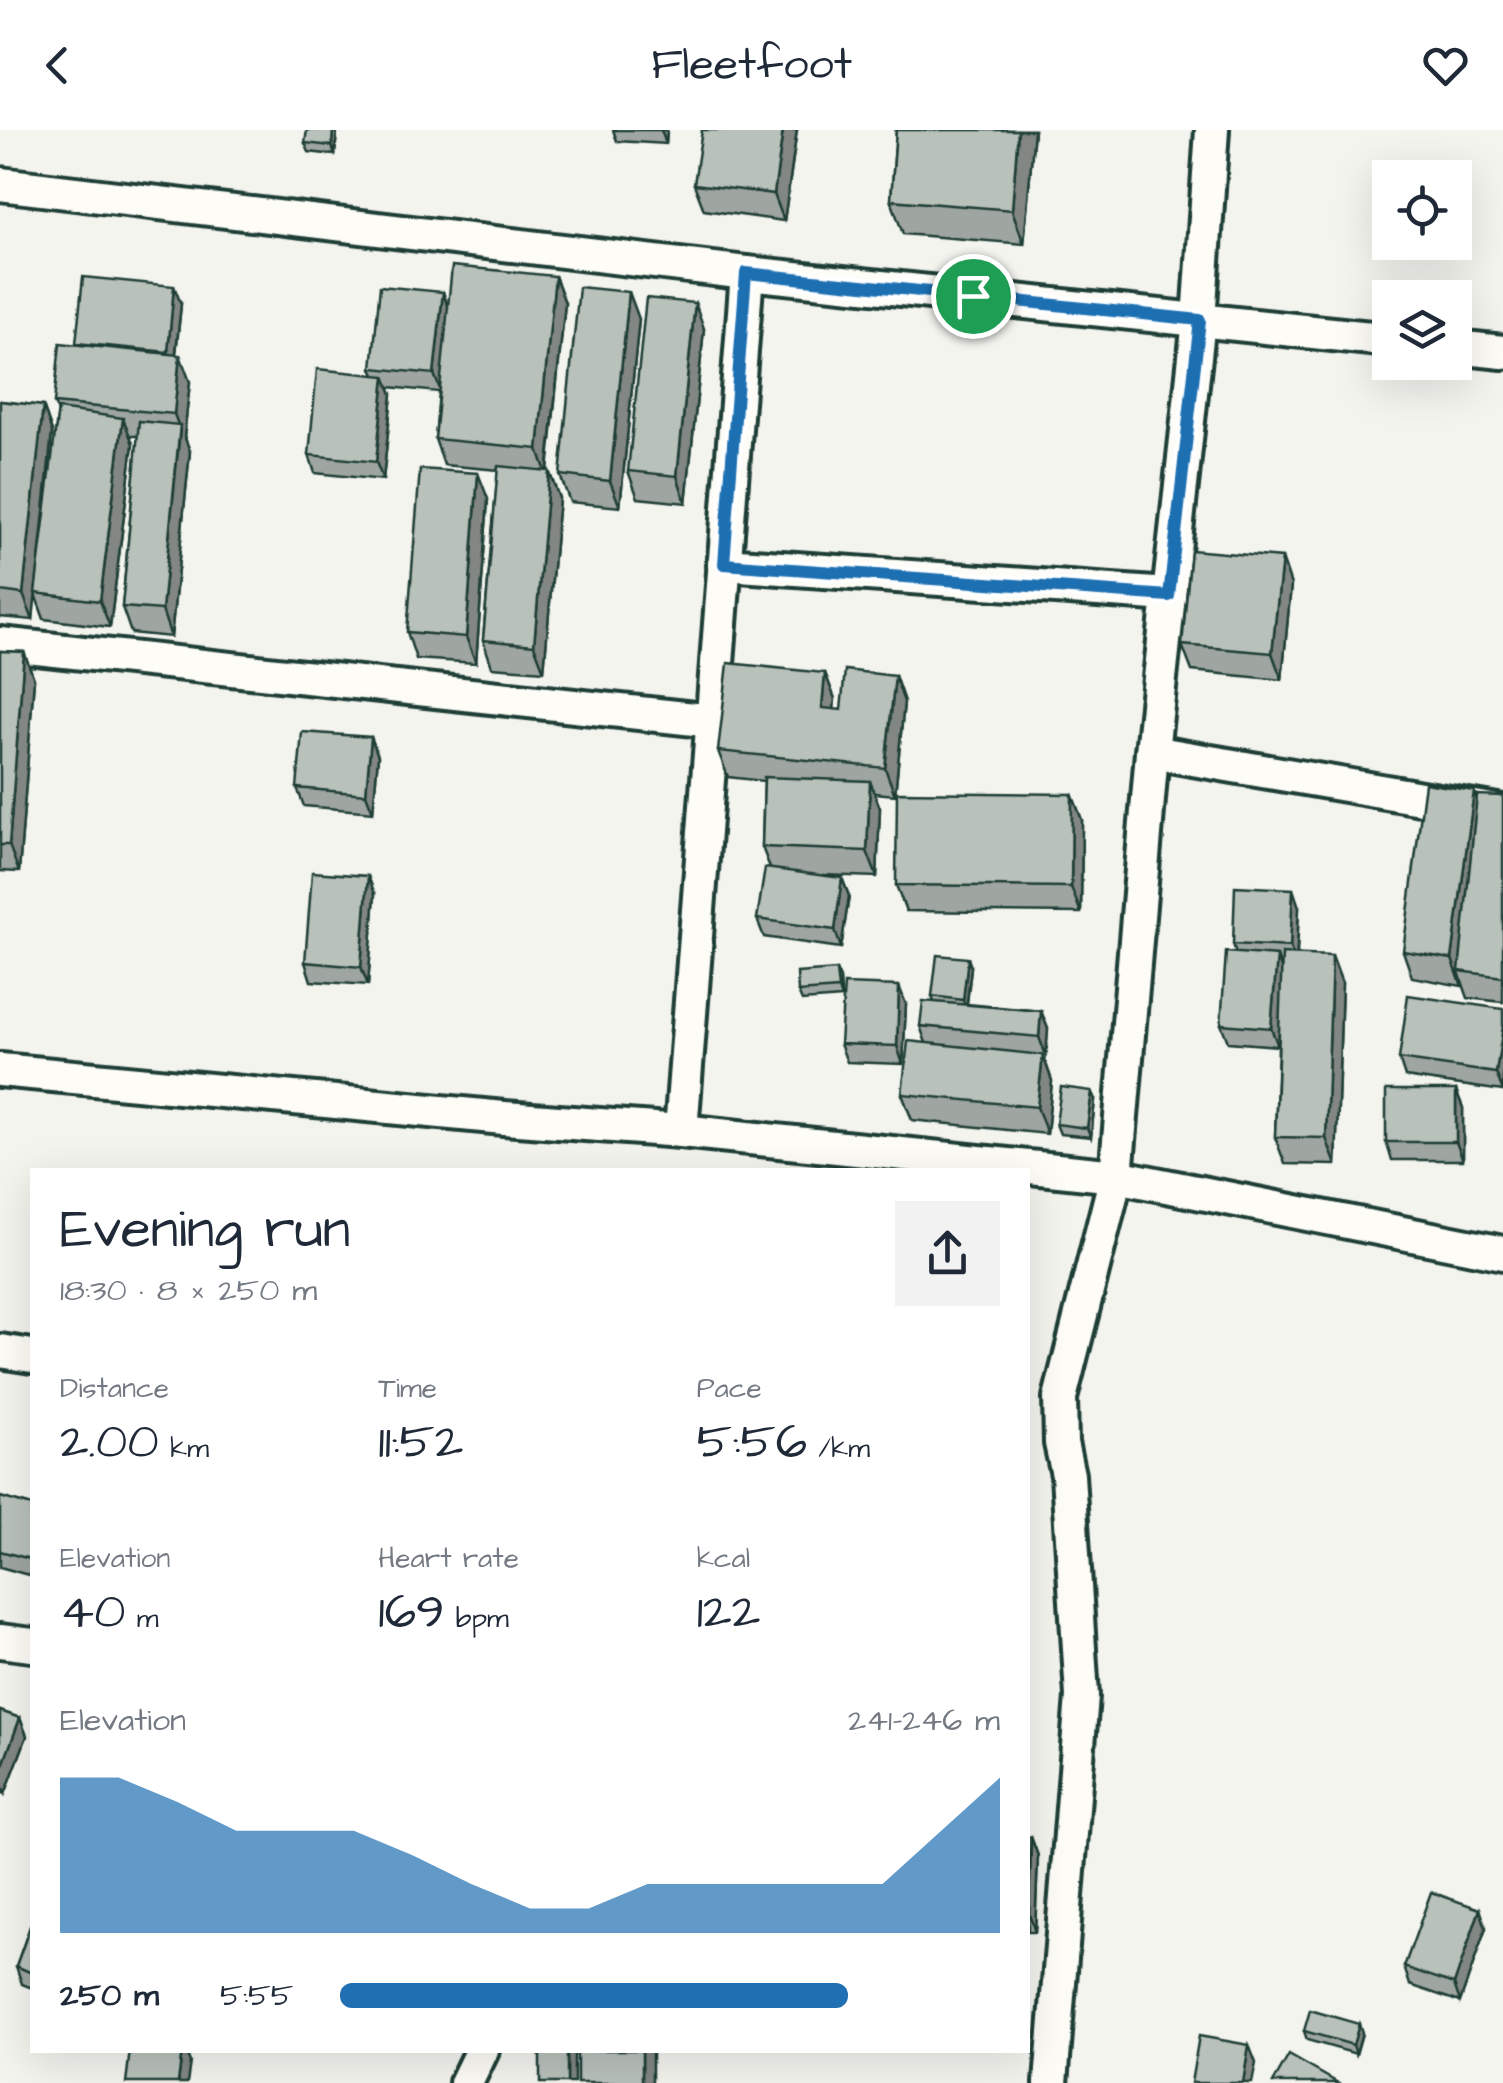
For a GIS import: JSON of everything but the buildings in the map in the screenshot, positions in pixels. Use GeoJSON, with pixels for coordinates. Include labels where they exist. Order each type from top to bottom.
{"type":"FeatureCollection","features":[{"type":"Feature","properties":{"kind":"street"},"geometry":{"type":"LineString","coordinates":[[1051,2083],[1082,1696],[1060,1398],[1116,1176],[1152,752],[1200,320],[1212,130]]}},
{"type":"Feature","properties":{"kind":"street"},"geometry":{"type":"LineString","coordinates":[[0,184],[746,273],[1372,338]]}},
{"type":"Feature","properties":{"kind":"street"},"geometry":{"type":"LineString","coordinates":[[681,1131],[746,273]]}},
{"type":"Feature","properties":{"kind":"street"},"geometry":{"type":"LineString","coordinates":[[1472,348],[1503,352]]}},
{"type":"Feature","properties":{"kind":"street"},"geometry":{"type":"LineString","coordinates":[[724,564],[1169,596]]}},
{"type":"Feature","properties":{"kind":"street"},"geometry":{"type":"LineString","coordinates":[[0,644],[712,721]]}},
{"type":"Feature","properties":{"kind":"street"},"geometry":{"type":"LineString","coordinates":[[1152,752],[1503,812]]}},
{"type":"Feature","properties":{"kind":"street"},"geometry":{"type":"LineString","coordinates":[[0,1070],[681,1131],[911,1163],[990,1168]]}},
{"type":"Feature","properties":{"kind":"street"},"geometry":{"type":"LineString","coordinates":[[1030,1171],[1116,1176],[1503,1252]]}},
{"type":"Feature","properties":{"kind":"street"},"geometry":{"type":"LineString","coordinates":[[0,1351],[30,1356]]}},
{"type":"Feature","properties":{"kind":"street"},"geometry":{"type":"LineString","coordinates":[[0,1641],[30,1645]]}},
{"type":"Feature","properties":{"kind":"street"},"geometry":{"type":"LineString","coordinates":[[466,2083],[481,2053]]}},
{"type":"Feature","properties":{"kind":"route"},"geometry":{"type":"LineString","coordinates":[[746,273],[973,296],[1200,320],[1169,596],[724,564],[746,273]]}}]}
